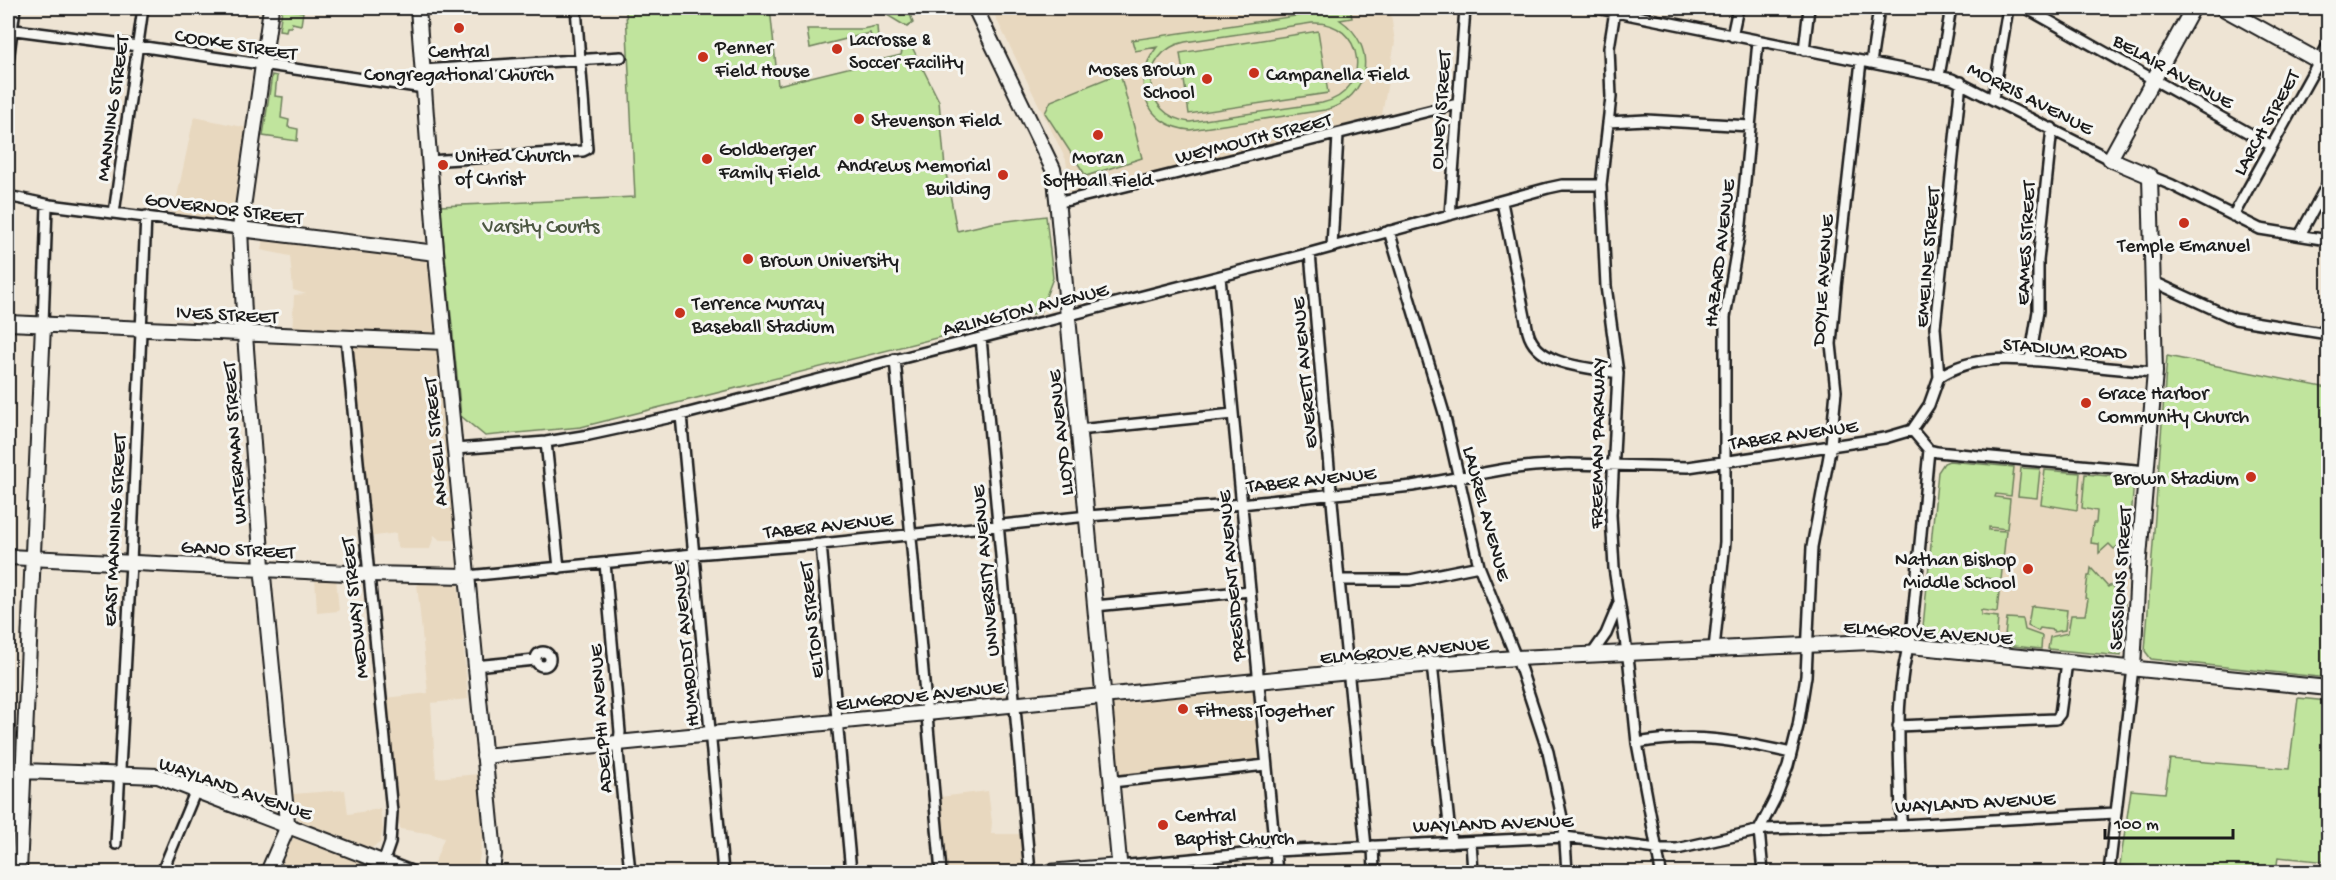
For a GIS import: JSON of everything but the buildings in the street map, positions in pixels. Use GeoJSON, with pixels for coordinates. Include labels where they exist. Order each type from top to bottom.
{"type":"FeatureCollection","features":[{"type":"Feature","properties":{"kind":"street"},"geometry":{"type":"LineString","coordinates":[[8,61],[10,30],[15,8]]}},
{"type":"Feature","properties":{"kind":"street","name":"MANNING STREET"},"geometry":{"type":"LineString","coordinates":[[114,213],[143,8]]}},
{"type":"Feature","properties":{"kind":"street","name":"WATERMAN STREET"},"geometry":{"type":"LineString","coordinates":[[268,873],[287,824],[263,569],[245,335],[240,229],[271,8]]}},
{"type":"Feature","properties":{"kind":"street","name":"ANGELL STREET"},"geometry":{"type":"LineString","coordinates":[[418,8],[436,254],[494,854],[492,873]]}},
{"type":"Feature","properties":{"kind":"street"},"geometry":{"type":"LineString","coordinates":[[429,162],[587,149],[576,8]]}},
{"type":"Feature","properties":{"kind":"street","name":"LLOYD AVENUE"},"geometry":{"type":"LineString","coordinates":[[975,8],[1053,169],[1088,516],[1119,869]]}},
{"type":"Feature","properties":{"kind":"street","name":"OLNEY STREET"},"geometry":{"type":"LineString","coordinates":[[1450,216],[1465,8]]}},
{"type":"Feature","properties":{"kind":"street","name":"MORRIS AVENUE"},"geometry":{"type":"LineString","coordinates":[[1596,8],[1961,82],[2110,159],[2266,231],[2328,240]]}},
{"type":"Feature","properties":{"kind":"street"},"geometry":{"type":"LineString","coordinates":[[1732,36],[1738,8]]}},
{"type":"Feature","properties":{"kind":"street"},"geometry":{"type":"LineString","coordinates":[[1804,50],[1809,8]]}},
{"type":"Feature","properties":{"kind":"street"},"geometry":{"type":"LineString","coordinates":[[1872,63],[1879,8]]}},
{"type":"Feature","properties":{"kind":"street"},"geometry":{"type":"LineString","coordinates":[[1940,76],[1951,8]]}},
{"type":"Feature","properties":{"kind":"street"},"geometry":{"type":"LineString","coordinates":[[1993,98],[2008,8]]}},
{"type":"Feature","properties":{"kind":"street","name":"BELAIR AVENUE"},"geometry":{"type":"LineString","coordinates":[[2026,8],[2272,146]]}},
{"type":"Feature","properties":{"kind":"street"},"geometry":{"type":"LineString","coordinates":[[2110,159],[2193,8]]}},
{"type":"Feature","properties":{"kind":"street"},"geometry":{"type":"LineString","coordinates":[[2223,8],[2324,63]]}},
{"type":"Feature","properties":{"kind":"street","name":"FREEMAN PARKWAY"},"geometry":{"type":"LineString","coordinates":[[1615,11],[1609,48],[1611,97],[1601,185],[1606,277],[1618,373],[1611,515],[1614,568],[1638,743],[1661,873]]}},
{"type":"Feature","properties":{"kind":"street","name":"COOKE STREET"},"geometry":{"type":"LineString","coordinates":[[10,30],[138,46],[424,88]]}},
{"type":"Feature","properties":{"kind":"street","name":"HAZARD AVENUE"},"geometry":{"type":"LineString","coordinates":[[1714,648],[1725,542],[1725,317],[1741,224],[1758,41]]}},
{"type":"Feature","properties":{"kind":"street","name":"LARCH STREET"},"geometry":{"type":"LineString","coordinates":[[2233,216],[2272,146],[2324,63],[2328,45]]}},
{"type":"Feature","properties":{"kind":"street"},"geometry":{"type":"LineString","coordinates":[[423,70],[621,57]]}},
{"type":"Feature","properties":{"kind":"street","name":"DOYLE AVENUE"},"geometry":{"type":"LineString","coordinates":[[1759,830],[1775,799],[1791,753],[1803,698],[1813,537],[1831,445],[1836,391],[1831,344],[1861,61]]}},
{"type":"Feature","properties":{"kind":"street","name":"EMELINE STREET"},"geometry":{"type":"LineString","coordinates":[[1912,430],[1929,405],[1939,377],[1935,327],[1961,82]]}},
{"type":"Feature","properties":{"kind":"street","name":"WEYMOUTH STREET"},"geometry":{"type":"LineString","coordinates":[[1057,202],[1457,104]]}},
{"type":"Feature","properties":{"kind":"street"},"geometry":{"type":"LineString","coordinates":[[1608,122],[1657,120],[1750,126]]}},
{"type":"Feature","properties":{"kind":"street","name":"EAMES STREET"},"geometry":{"type":"LineString","coordinates":[[2030,360],[2038,311],[2038,261],[2052,128]]}},
{"type":"Feature","properties":{"kind":"street"},"geometry":{"type":"LineString","coordinates":[[1332,247],[1338,135]]}},
{"type":"Feature","properties":{"kind":"street","name":"SESSIONS STREET"},"geometry":{"type":"LineString","coordinates":[[2109,873],[2133,668],[2138,569],[2155,372],[2150,176]]}},
{"type":"Feature","properties":{"kind":"street"},"geometry":{"type":"LineString","coordinates":[[2300,235],[2328,183]]}},
{"type":"Feature","properties":{"kind":"street","name":"ARLINGTON AVENUE"},"geometry":{"type":"LineString","coordinates":[[455,449],[546,442],[681,415],[1310,254],[1562,185],[1601,185]]}},
{"type":"Feature","properties":{"kind":"street","name":"GOVERNOR STREET"},"geometry":{"type":"LineString","coordinates":[[8,196],[47,205],[436,254]]}},
{"type":"Feature","properties":{"kind":"street"},"geometry":{"type":"LineString","coordinates":[[1502,202],[1528,332],[1537,351],[1568,364],[1618,373]]}},
{"type":"Feature","properties":{"kind":"street"},"geometry":{"type":"LineString","coordinates":[[19,873],[47,205]]}},
{"type":"Feature","properties":{"kind":"street","name":"EAST MANNING STREET"},"geometry":{"type":"LineString","coordinates":[[116,844],[146,216]]}},
{"type":"Feature","properties":{"kind":"street","name":"LAUREL AVENUE"},"geometry":{"type":"LineString","coordinates":[[1389,231],[1444,413],[1479,566],[1516,658],[1548,752],[1565,837],[1567,873]]}},
{"type":"Feature","properties":{"kind":"street","name":"EVERETT AVENUE"},"geometry":{"type":"LineString","coordinates":[[1310,254],[1339,580],[1369,847],[1374,873]]}},
{"type":"Feature","properties":{"kind":"street","name":"PRESIDENT AVENUE"},"geometry":{"type":"LineString","coordinates":[[1220,277],[1277,873]]}},
{"type":"Feature","properties":{"kind":"street"},"geometry":{"type":"LineString","coordinates":[[2152,281],[2235,320],[2328,334]]}},
{"type":"Feature","properties":{"kind":"street","name":"IVES STREET"},"geometry":{"type":"LineString","coordinates":[[8,323],[445,342]]}},
{"type":"Feature","properties":{"kind":"street","name":"MEDWAY STREET"},"geometry":{"type":"LineString","coordinates":[[346,338],[392,812],[390,843],[382,868]]}},
{"type":"Feature","properties":{"kind":"street","name":"UNIVERSITY AVENUE"},"geometry":{"type":"LineString","coordinates":[[981,339],[1030,873]]}},
{"type":"Feature","properties":{"kind":"street"},"geometry":{"type":"LineString","coordinates":[[895,359],[942,873]]}},
{"type":"Feature","properties":{"kind":"street","name":"STADIUM ROAD"},"geometry":{"type":"LineString","coordinates":[[1939,377],[1957,368],[1982,361],[2011,359],[2155,372]]}},
{"type":"Feature","properties":{"kind":"street"},"geometry":{"type":"LineString","coordinates":[[1078,430],[1233,414]]}},
{"type":"Feature","properties":{"kind":"street","name":"HUMBOLDT AVENUE"},"geometry":{"type":"LineString","coordinates":[[681,415],[723,873]]}},
{"type":"Feature","properties":{"kind":"street"},"geometry":{"type":"LineString","coordinates":[[1912,430],[1929,450],[2147,471]]}},
{"type":"Feature","properties":{"kind":"street","name":"TABER AVENUE"},"geometry":{"type":"LineString","coordinates":[[467,576],[1331,495],[1412,486],[1534,466],[1569,464],[1688,467],[1885,438],[1912,430]]}},
{"type":"Feature","properties":{"kind":"street"},"geometry":{"type":"LineString","coordinates":[[546,442],[558,568]]}},
{"type":"Feature","properties":{"kind":"street"},"geometry":{"type":"LineString","coordinates":[[1901,825],[1898,726],[1904,657],[1911,637],[1929,450]]}},
{"type":"Feature","properties":{"kind":"street","name":"ELTON STREET"},"geometry":{"type":"LineString","coordinates":[[820,544],[851,873]]}},
{"type":"Feature","properties":{"kind":"street","name":"GANO STREET"},"geometry":{"type":"LineString","coordinates":[[8,557],[368,574],[467,576]]}},
{"type":"Feature","properties":{"kind":"street","name":"ADELPHI AVENUE"},"geometry":{"type":"LineString","coordinates":[[605,563],[630,873]]}},
{"type":"Feature","properties":{"kind":"street"},"geometry":{"type":"LineString","coordinates":[[1339,580],[1410,580],[1479,566]]}},
{"type":"Feature","properties":{"kind":"street"},"geometry":{"type":"LineString","coordinates":[[1095,606],[1250,591]]}},
{"type":"Feature","properties":{"kind":"street"},"geometry":{"type":"LineString","coordinates":[[1592,654],[1606,634],[1619,603]]}},
{"type":"Feature","properties":{"kind":"street","name":"ELMGROVE AVENUE"},"geometry":{"type":"LineString","coordinates":[[484,756],[1432,664],[1856,642],[2328,688]]}},
{"type":"Feature","properties":{"kind":"street"},"geometry":{"type":"LineString","coordinates":[[475,666],[535,660]]}},
{"type":"Feature","properties":{"kind":"street"},"geometry":{"type":"LineString","coordinates":[[1898,726],[2056,719],[2060,714],[2067,662]]}},
{"type":"Feature","properties":{"kind":"street"},"geometry":{"type":"LineString","coordinates":[[1432,664],[1451,843]]}},
{"type":"Feature","properties":{"kind":"street"},"geometry":{"type":"LineString","coordinates":[[1638,743],[1667,739],[1715,738],[1791,753]]}},
{"type":"Feature","properties":{"kind":"street"},"geometry":{"type":"LineString","coordinates":[[1112,782],[1266,765]]}},
{"type":"Feature","properties":{"kind":"street","name":"WAYLAND AVENUE"},"geometry":{"type":"LineString","coordinates":[[8,770],[158,776],[287,824],[382,868],[408,873]]}},
{"type":"Feature","properties":{"kind":"street"},"geometry":{"type":"LineString","coordinates":[[162,873],[196,790]]}},
{"type":"Feature","properties":{"kind":"street","name":"WAYLAND AVENUE"},"geometry":{"type":"LineString","coordinates":[[1049,873],[1119,869],[1275,851],[1565,837],[1657,849],[1677,849],[1759,830],[2115,813]]}},
{"type":"Feature","properties":{"kind":"street"},"geometry":{"type":"LineString","coordinates":[[1759,830],[1763,873]]}},
{"type":"Feature","properties":{"kind":"street"},"geometry":{"type":"LineString","coordinates":[[1472,842],[1473,873]]}},
{"type":"Feature","properties":{"kind":"shaded area","name":"Moses Brown School"},"geometry":{"type":"Polygon","coordinates":[[[991,8],[1390,8],[1395,42],[1382,115],[1071,196],[1066,160],[991,8]]]}},
{"type":"Feature","properties":{"kind":"shaded area"},"geometry":{"type":"Polygon","coordinates":[[[194,117],[253,129],[238,228],[172,220],[194,117]]]}},
{"type":"Feature","properties":{"kind":"shaded area"},"geometry":{"type":"Polygon","coordinates":[[[264,233],[432,254],[460,540],[440,540],[434,535],[430,549],[402,549],[397,547],[396,533],[361,538],[344,340],[292,335],[294,295],[306,294],[293,290],[290,256],[261,250],[264,233]]]}},
{"type":"Feature","properties":{"kind":"shaded area","name":"Nathan Bishop Middle School"},"geometry":{"type":"Polygon","coordinates":[[[1949,461],[2134,478],[2121,656],[1922,637],[1938,472],[1944,463],[1949,461]]]}},
{"type":"Feature","properties":{"kind":"shaded area"},"geometry":{"type":"Polygon","coordinates":[[[315,577],[336,578],[339,611],[317,613],[315,577]]]}},
{"type":"Feature","properties":{"kind":"shaded area"},"geometry":{"type":"Polygon","coordinates":[[[417,583],[458,583],[468,699],[431,703],[436,778],[478,774],[483,836],[477,872],[445,872],[433,867],[444,838],[400,829],[385,698],[428,693],[417,583]]]}},
{"type":"Feature","properties":{"kind":"shaded area"},"geometry":{"type":"Polygon","coordinates":[[[1256,683],[1265,762],[1110,782],[1104,697],[1256,683]]]}},
{"type":"Feature","properties":{"kind":"shaded area"},"geometry":{"type":"Polygon","coordinates":[[[345,790],[348,814],[380,809],[383,828],[380,843],[371,848],[301,821],[295,812],[293,794],[345,790]]]}},
{"type":"Feature","properties":{"kind":"shaded area"},"geometry":{"type":"Polygon","coordinates":[[[988,791],[992,822],[991,834],[1023,834],[1028,872],[938,872],[932,798],[988,791]]]}},
{"type":"Feature","properties":{"kind":"shaded area"},"geometry":{"type":"Polygon","coordinates":[[[293,838],[384,872],[278,872],[293,838]]]}},
{"type":"Feature","properties":{"kind":"green space","name":"Brown University"},"geometry":{"type":"Polygon","coordinates":[[[770,8],[778,85],[901,55],[904,44],[910,43],[939,101],[945,168],[957,231],[992,223],[1046,216],[1053,278],[1040,312],[581,427],[485,436],[461,416],[440,206],[635,197],[626,11],[770,8]]]}},
{"type":"Feature","properties":{"kind":"green space"},"geometry":{"type":"Polygon","coordinates":[[[897,8],[908,8],[913,23],[907,27],[887,15],[897,8]]]}},
{"type":"Feature","properties":{"kind":"green space"},"geometry":{"type":"Polygon","coordinates":[[[1350,8],[1352,18],[1340,20],[1352,31],[1360,43],[1364,57],[1364,71],[1360,84],[1352,95],[1340,104],[1325,110],[1190,130],[1174,127],[1152,111],[1143,87],[1144,74],[1157,47],[1135,51],[1132,40],[1350,8]],[[1312,23],[1185,42],[1169,48],[1159,58],[1153,70],[1151,84],[1154,97],[1162,109],[1174,118],[1190,122],[1322,103],[1339,96],[1350,85],[1356,72],[1356,58],[1352,44],[1343,33],[1330,25],[1312,23]]]}},
{"type":"Feature","properties":{"kind":"green space"},"geometry":{"type":"Polygon","coordinates":[[[282,9],[303,12],[301,25],[292,23],[286,31],[279,30],[282,9]]]}},
{"type":"Feature","properties":{"kind":"green space"},"geometry":{"type":"Polygon","coordinates":[[[877,26],[878,40],[873,42],[870,33],[810,48],[807,29],[862,29],[877,26]]]}},
{"type":"Feature","properties":{"kind":"green space","name":"Campanella Field"},"geometry":{"type":"Polygon","coordinates":[[[1318,31],[1328,93],[1189,114],[1180,53],[1318,31]]]}},
{"type":"Feature","properties":{"kind":"green space","name":"Moran Softball Field"},"geometry":{"type":"Polygon","coordinates":[[[1120,73],[1142,158],[1086,176],[1045,113],[1051,101],[1120,73]]]}},
{"type":"Feature","properties":{"kind":"green space"},"geometry":{"type":"Polygon","coordinates":[[[272,75],[277,76],[275,96],[283,97],[281,118],[289,120],[288,127],[298,129],[297,141],[263,136],[272,75]]]}},
{"type":"Feature","properties":{"kind":"green space","name":"Brown Stadium"},"geometry":{"type":"Polygon","coordinates":[[[2167,356],[2328,388],[2328,678],[2151,659],[2145,651],[2167,356]]]}},
{"type":"Feature","properties":{"kind":"green space"},"geometry":{"type":"Polygon","coordinates":[[[1949,461],[2014,467],[2011,496],[1996,494],[1995,497],[2010,499],[2007,529],[1989,527],[1989,530],[2006,531],[2001,580],[1985,578],[1984,581],[2000,583],[1997,612],[1981,610],[1981,615],[1998,617],[1996,644],[1922,637],[1938,472],[1944,463],[1949,461]]]}},
{"type":"Feature","properties":{"kind":"green space"},"geometry":{"type":"Polygon","coordinates":[[[2021,468],[2040,469],[2037,498],[2018,496],[2021,468]]]}},
{"type":"Feature","properties":{"kind":"green space"},"geometry":{"type":"Polygon","coordinates":[[[2045,470],[2080,473],[2077,510],[2041,504],[2045,470]]]}},
{"type":"Feature","properties":{"kind":"green space"},"geometry":{"type":"Polygon","coordinates":[[[2085,474],[2134,478],[2130,536],[2114,549],[2109,544],[2099,553],[2099,544],[2091,543],[2097,511],[2082,508],[2085,474]]]}},
{"type":"Feature","properties":{"kind":"green space"},"geometry":{"type":"Polygon","coordinates":[[[2091,568],[2108,587],[2111,585],[2125,602],[2121,656],[2048,649],[2050,637],[2068,633],[2071,615],[2085,615],[2088,599],[2085,598],[2091,568]]]}},
{"type":"Feature","properties":{"kind":"green space"},"geometry":{"type":"Polygon","coordinates":[[[2031,607],[2067,610],[2065,630],[2054,632],[2040,628],[2038,631],[2028,626],[2031,607]]]}},
{"type":"Feature","properties":{"kind":"green space"},"geometry":{"type":"Polygon","coordinates":[[[2007,618],[2023,619],[2025,630],[2042,636],[2041,649],[2004,645],[2007,618]]]}},
{"type":"Feature","properties":{"kind":"green space"},"geometry":{"type":"Polygon","coordinates":[[[2298,698],[2328,701],[2328,862],[2278,857],[2276,872],[2192,872],[2120,865],[2131,790],[2165,793],[2170,759],[2289,769],[2298,698]]]}},
{"type":"Feature","properties":{"kind":"place","name":"Central Congregational Church"},"geometry":{"type":"Point","coordinates":[459,28]}},
{"type":"Feature","properties":{"kind":"place","name":"Lacrosse & Soccer Facility"},"geometry":{"type":"Point","coordinates":[837,49]}},
{"type":"Feature","properties":{"kind":"place","name":"Penner Field House"},"geometry":{"type":"Point","coordinates":[703,57]}},
{"type":"Feature","properties":{"kind":"place","name":"Campanella Field"},"geometry":{"type":"Point","coordinates":[1254,73]}},
{"type":"Feature","properties":{"kind":"place","name":"Moses Brown School"},"geometry":{"type":"Point","coordinates":[1207,79]}},
{"type":"Feature","properties":{"kind":"place","name":"Stevenson Field"},"geometry":{"type":"Point","coordinates":[859,119]}},
{"type":"Feature","properties":{"kind":"place","name":"Moran Softball Field"},"geometry":{"type":"Point","coordinates":[1098,135]}},
{"type":"Feature","properties":{"kind":"place","name":"Goldberger Family Field"},"geometry":{"type":"Point","coordinates":[707,159]}},
{"type":"Feature","properties":{"kind":"place","name":"United Church of Christ"},"geometry":{"type":"Point","coordinates":[443,165]}},
{"type":"Feature","properties":{"kind":"place","name":"Andrews Memorial Building"},"geometry":{"type":"Point","coordinates":[1003,175]}},
{"type":"Feature","properties":{"kind":"place","name":"Temple Emanuel"},"geometry":{"type":"Point","coordinates":[2184,223]}},
{"type":"Feature","properties":{"kind":"place","name":"Brown University"},"geometry":{"type":"Point","coordinates":[748,259]}},
{"type":"Feature","properties":{"kind":"place","name":"Terrence Murray Baseball Stadium"},"geometry":{"type":"Point","coordinates":[680,313]}},
{"type":"Feature","properties":{"kind":"place","name":"Grace Harbor Community Church"},"geometry":{"type":"Point","coordinates":[2086,403]}},
{"type":"Feature","properties":{"kind":"place","name":"Brown Stadium"},"geometry":{"type":"Point","coordinates":[2251,477]}},
{"type":"Feature","properties":{"kind":"place","name":"Nathan Bishop Middle School"},"geometry":{"type":"Point","coordinates":[2028,569]}},
{"type":"Feature","properties":{"kind":"place","name":"Fitness Together"},"geometry":{"type":"Point","coordinates":[1183,709]}},
{"type":"Feature","properties":{"kind":"place","name":"Central Baptist Church"},"geometry":{"type":"Point","coordinates":[1163,825]}},
{"type":"Feature","properties":{"kind":"park label","name":"Varsity Courts"},"geometry":{"type":"Point","coordinates":[541,225]}}]}
